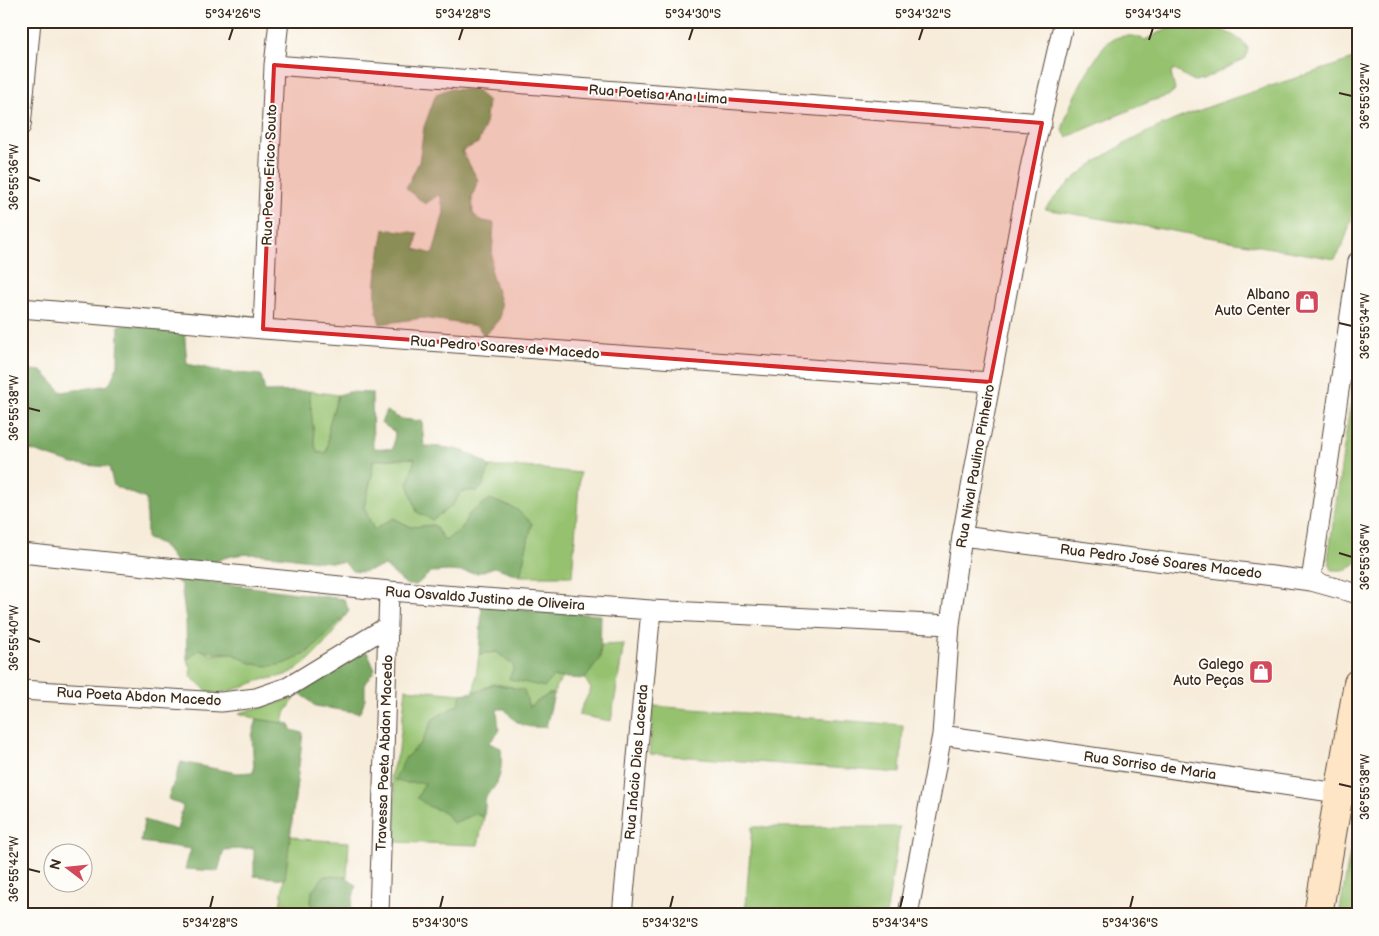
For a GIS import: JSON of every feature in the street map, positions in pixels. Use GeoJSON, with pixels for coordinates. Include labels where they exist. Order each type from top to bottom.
{"type":"FeatureCollection","features":[{"type":"Feature","properties":{"kind":"main road"},"geometry":{"type":"LineString","coordinates":[[1318,915],[1348,794],[1358,684]]}},
{"type":"Feature","properties":{"kind":"street"},"geometry":{"type":"LineString","coordinates":[[21,126],[24,50],[31,21]]}},
{"type":"Feature","properties":{"kind":"street","name":"Rua Poeta Erico Souto"},"geometry":{"type":"LineString","coordinates":[[263,329],[274,65],[279,21]]}},
{"type":"Feature","properties":{"kind":"street","name":"Rua Nival Paulino Pinheiro"},"geometry":{"type":"LineString","coordinates":[[910,914],[942,735],[950,625],[962,536],[1031,163],[1042,123],[1064,21]]}},
{"type":"Feature","properties":{"kind":"street","name":"Rua Poetisa Ana Lima"},"geometry":{"type":"LineString","coordinates":[[274,65],[1042,123]]}},
{"type":"Feature","properties":{"kind":"street"},"geometry":{"type":"LineString","coordinates":[[1311,581],[1358,261]]}},
{"type":"Feature","properties":{"kind":"street","name":"Rua Pedro Soares de Macedo"},"geometry":{"type":"LineString","coordinates":[[21,308],[263,329],[990,382]]}},
{"type":"Feature","properties":{"kind":"street","name":"Rua Pedro José Soares Macedo"},"geometry":{"type":"LineString","coordinates":[[962,536],[1311,581],[1358,594]]}},
{"type":"Feature","properties":{"kind":"street","name":"Rua Osvaldo Justino de Oliveira"},"geometry":{"type":"LineString","coordinates":[[21,553],[389,591],[651,610],[950,625]]}},
{"type":"Feature","properties":{"kind":"street","name":"Travessa Poeta Abdon Macedo"},"geometry":{"type":"LineString","coordinates":[[379,915],[389,591]]}},
{"type":"Feature","properties":{"kind":"street","name":"Rua Inácio Dias Lacerda"},"geometry":{"type":"LineString","coordinates":[[622,915],[651,610]]}},
{"type":"Feature","properties":{"kind":"street","name":"Rua Poeta Abdon Macedo"},"geometry":{"type":"LineString","coordinates":[[21,690],[221,702],[256,698],[288,688],[388,626]]}},
{"type":"Feature","properties":{"kind":"street","name":"Rua Sorriso de Maria"},"geometry":{"type":"LineString","coordinates":[[942,735],[1348,794]]}},
{"type":"Feature","properties":{"kind":"highlighted area"},"geometry":{"type":"Polygon","coordinates":[[[274,65],[1042,123],[990,382],[263,329],[274,65]]]}},
{"type":"Feature","properties":{"kind":"green space"},"geometry":{"type":"Polygon","coordinates":[[[1169,27],[1181,29],[1208,27],[1225,32],[1237,37],[1245,45],[1248,49],[1246,58],[1203,80],[1194,81],[1173,69],[1171,74],[1175,90],[1168,96],[1151,101],[1067,137],[1062,130],[1072,101],[1086,74],[1107,43],[1117,37],[1126,36],[1145,40],[1169,27]]]}},
{"type":"Feature","properties":{"kind":"green space"},"geometry":{"type":"Polygon","coordinates":[[[1358,57],[1359,161],[1357,188],[1353,214],[1335,259],[1045,209],[1074,178],[1109,153],[1148,132],[1233,98],[1358,57]]]}},
{"type":"Feature","properties":{"kind":"green space"},"geometry":{"type":"Polygon","coordinates":[[[449,89],[475,90],[488,101],[485,126],[478,143],[462,151],[478,180],[472,198],[473,213],[479,220],[494,223],[491,272],[501,305],[500,318],[485,336],[477,326],[422,318],[380,324],[377,312],[376,276],[384,229],[418,233],[415,249],[433,254],[444,212],[440,194],[425,204],[406,188],[419,162],[424,127],[436,94],[449,89]]]}},
{"type":"Feature","properties":{"kind":"green space"},"geometry":{"type":"Polygon","coordinates":[[[119,325],[184,327],[187,364],[225,372],[261,375],[265,392],[309,391],[315,445],[318,453],[327,452],[329,425],[338,395],[349,392],[372,393],[373,448],[393,449],[395,432],[381,423],[386,411],[401,419],[422,421],[424,446],[460,450],[475,456],[490,467],[482,487],[477,491],[462,491],[452,506],[432,520],[417,512],[408,484],[415,458],[373,460],[372,475],[364,507],[374,530],[393,518],[411,527],[434,525],[445,541],[462,528],[468,515],[490,499],[516,509],[532,523],[520,576],[495,567],[477,573],[431,572],[416,585],[407,585],[385,566],[362,572],[352,571],[344,562],[256,554],[224,558],[212,565],[179,567],[162,544],[147,539],[146,499],[114,486],[109,467],[73,464],[21,447],[21,369],[42,371],[62,392],[109,385],[118,365],[119,325]]]}},
{"type":"Feature","properties":{"kind":"green space"},"geometry":{"type":"Polygon","coordinates":[[[1358,327],[1358,561],[1347,570],[1332,570],[1328,559],[1350,405],[1358,327]]]}},
{"type":"Feature","properties":{"kind":"green space"},"geometry":{"type":"Polygon","coordinates":[[[309,391],[338,395],[329,425],[327,453],[317,452],[315,446],[309,391]]]}},
{"type":"Feature","properties":{"kind":"green space"},"geometry":{"type":"Polygon","coordinates":[[[415,458],[452,506],[462,491],[477,491],[482,487],[490,467],[524,467],[580,473],[572,576],[520,576],[532,523],[468,515],[463,528],[445,541],[434,525],[411,527],[394,518],[374,530],[364,507],[372,475],[373,460],[415,458]]]}},
{"type":"Feature","properties":{"kind":"green space"},"geometry":{"type":"Polygon","coordinates":[[[172,577],[344,599],[349,611],[308,651],[296,659],[283,664],[269,666],[254,664],[233,654],[210,653],[200,649],[187,660],[186,621],[181,585],[172,577]]]}},
{"type":"Feature","properties":{"kind":"green space"},"geometry":{"type":"Polygon","coordinates":[[[482,606],[601,615],[600,658],[585,679],[552,677],[545,687],[509,679],[514,666],[497,652],[479,654],[482,606]]]}},
{"type":"Feature","properties":{"kind":"green space"},"geometry":{"type":"Polygon","coordinates":[[[349,611],[315,655],[288,674],[258,681],[229,691],[211,694],[191,677],[191,668],[187,660],[200,649],[211,655],[231,653],[254,664],[305,655],[349,611]]]}},
{"type":"Feature","properties":{"kind":"green space"},"geometry":{"type":"Polygon","coordinates":[[[624,644],[611,721],[578,715],[591,689],[585,679],[600,658],[601,645],[624,644]]]}},
{"type":"Feature","properties":{"kind":"green space"},"geometry":{"type":"Polygon","coordinates":[[[367,652],[375,670],[365,683],[365,699],[360,713],[315,706],[298,691],[320,676],[347,665],[351,653],[367,652]]]}},
{"type":"Feature","properties":{"kind":"green space"},"geometry":{"type":"Polygon","coordinates":[[[497,652],[514,666],[510,679],[545,687],[552,677],[563,678],[556,686],[554,694],[549,694],[528,707],[513,687],[494,684],[474,692],[479,654],[497,652]]]}},
{"type":"Feature","properties":{"kind":"green space"},"geometry":{"type":"Polygon","coordinates":[[[493,684],[524,690],[529,707],[549,694],[554,694],[546,727],[522,725],[505,709],[497,709],[499,732],[489,743],[501,748],[501,768],[498,780],[486,796],[484,817],[475,814],[453,823],[443,811],[430,807],[417,798],[425,783],[404,783],[394,780],[406,757],[422,742],[433,719],[459,704],[461,694],[481,691],[493,684]]]}},
{"type":"Feature","properties":{"kind":"green space"},"geometry":{"type":"Polygon","coordinates":[[[406,689],[461,694],[459,704],[433,719],[422,742],[406,757],[404,783],[425,782],[430,807],[443,811],[453,823],[475,814],[484,817],[478,845],[395,842],[395,792],[390,777],[399,748],[406,689]]]}},
{"type":"Feature","properties":{"kind":"green space"},"geometry":{"type":"Polygon","coordinates":[[[295,698],[285,713],[283,723],[257,719],[239,713],[295,698]]]}},
{"type":"Feature","properties":{"kind":"green space"},"geometry":{"type":"Polygon","coordinates":[[[653,706],[903,725],[900,773],[649,754],[653,706]]]}},
{"type":"Feature","properties":{"kind":"green space"},"geometry":{"type":"Polygon","coordinates":[[[257,719],[290,724],[291,730],[303,733],[285,879],[254,876],[254,848],[224,850],[218,871],[185,869],[191,849],[141,842],[144,820],[177,830],[183,806],[168,799],[181,762],[237,773],[254,772],[252,736],[257,719]]]}},
{"type":"Feature","properties":{"kind":"green space"},"geometry":{"type":"Polygon","coordinates":[[[1358,808],[1358,915],[1339,915],[1358,808]]]}},
{"type":"Feature","properties":{"kind":"green space"},"geometry":{"type":"Polygon","coordinates":[[[752,827],[900,827],[886,915],[745,915],[752,827]]]}},
{"type":"Feature","properties":{"kind":"green space"},"geometry":{"type":"Polygon","coordinates":[[[290,835],[301,839],[349,842],[347,877],[324,876],[312,891],[310,915],[279,915],[290,835]]]}},
{"type":"Feature","properties":{"kind":"green space"},"geometry":{"type":"Polygon","coordinates":[[[324,876],[347,877],[356,885],[349,915],[310,915],[312,891],[324,876]]]}},
{"type":"Feature","properties":{"kind":"place","name":"Albano Auto Center"},"geometry":{"type":"Point","coordinates":[1307,302]}},
{"type":"Feature","properties":{"kind":"place","name":"Galego Auto Peças"},"geometry":{"type":"Point","coordinates":[1261,672]}}]}
